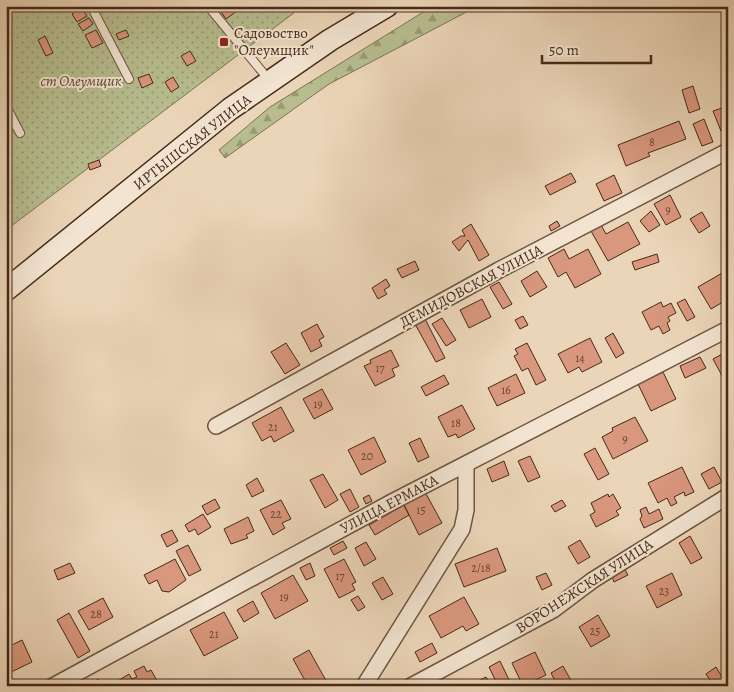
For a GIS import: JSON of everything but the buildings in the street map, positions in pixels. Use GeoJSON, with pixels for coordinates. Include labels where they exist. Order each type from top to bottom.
{"type":"FeatureCollection","features":[{"type":"Feature","properties":{"kind":"main road","name":"ИРТЫШСКАЯ УЛИЦА"},"geometry":{"type":"LineString","coordinates":[[7,288],[200,132],[330,40],[387,6]]}},
{"type":"Feature","properties":{"kind":"street","name":"ДЕМИДОВСКАЯ УЛИЦА"},"geometry":{"type":"LineString","coordinates":[[216,426],[499,270],[728,150]]}},
{"type":"Feature","properties":{"kind":"street","name":"УЛИЦА ЕРМАКА"},"geometry":{"type":"LineString","coordinates":[[53,686],[392,502],[728,329]]}},
{"type":"Feature","properties":{"kind":"street"},"geometry":{"type":"LineString","coordinates":[[364,686],[462,529],[466,510],[466,465]]}},
{"type":"Feature","properties":{"kind":"street","name":"ВОРОНЕЖСКАЯ УЛИЦА"},"geometry":{"type":"LineString","coordinates":[[410,686],[553,610],[593,580],[728,496]]}},
{"type":"Feature","properties":{"kind":"lane"},"geometry":{"type":"LineString","coordinates":[[91,6],[129,79]]}},
{"type":"Feature","properties":{"kind":"lane"},"geometry":{"type":"LineString","coordinates":[[208,6],[270,82]]}},
{"type":"Feature","properties":{"kind":"lane"},"geometry":{"type":"LineString","coordinates":[[6,106],[20,134]]}},
{"type":"Feature","properties":{"kind":"green space","name":"ст Олеумщик"},"geometry":{"type":"Polygon","coordinates":[[[6,6],[303,6],[6,230],[6,6]]]}},
{"type":"Feature","properties":{"kind":"green space"},"geometry":{"type":"Polygon","coordinates":[[[433,6],[478,6],[329,84],[225,158],[219,150],[270,107],[433,6]]]}},
{"type":"Feature","properties":{"kind":"place","name":"Садовоство \"Олеумщик\""},"geometry":{"type":"Point","coordinates":[224,42]}}]}
